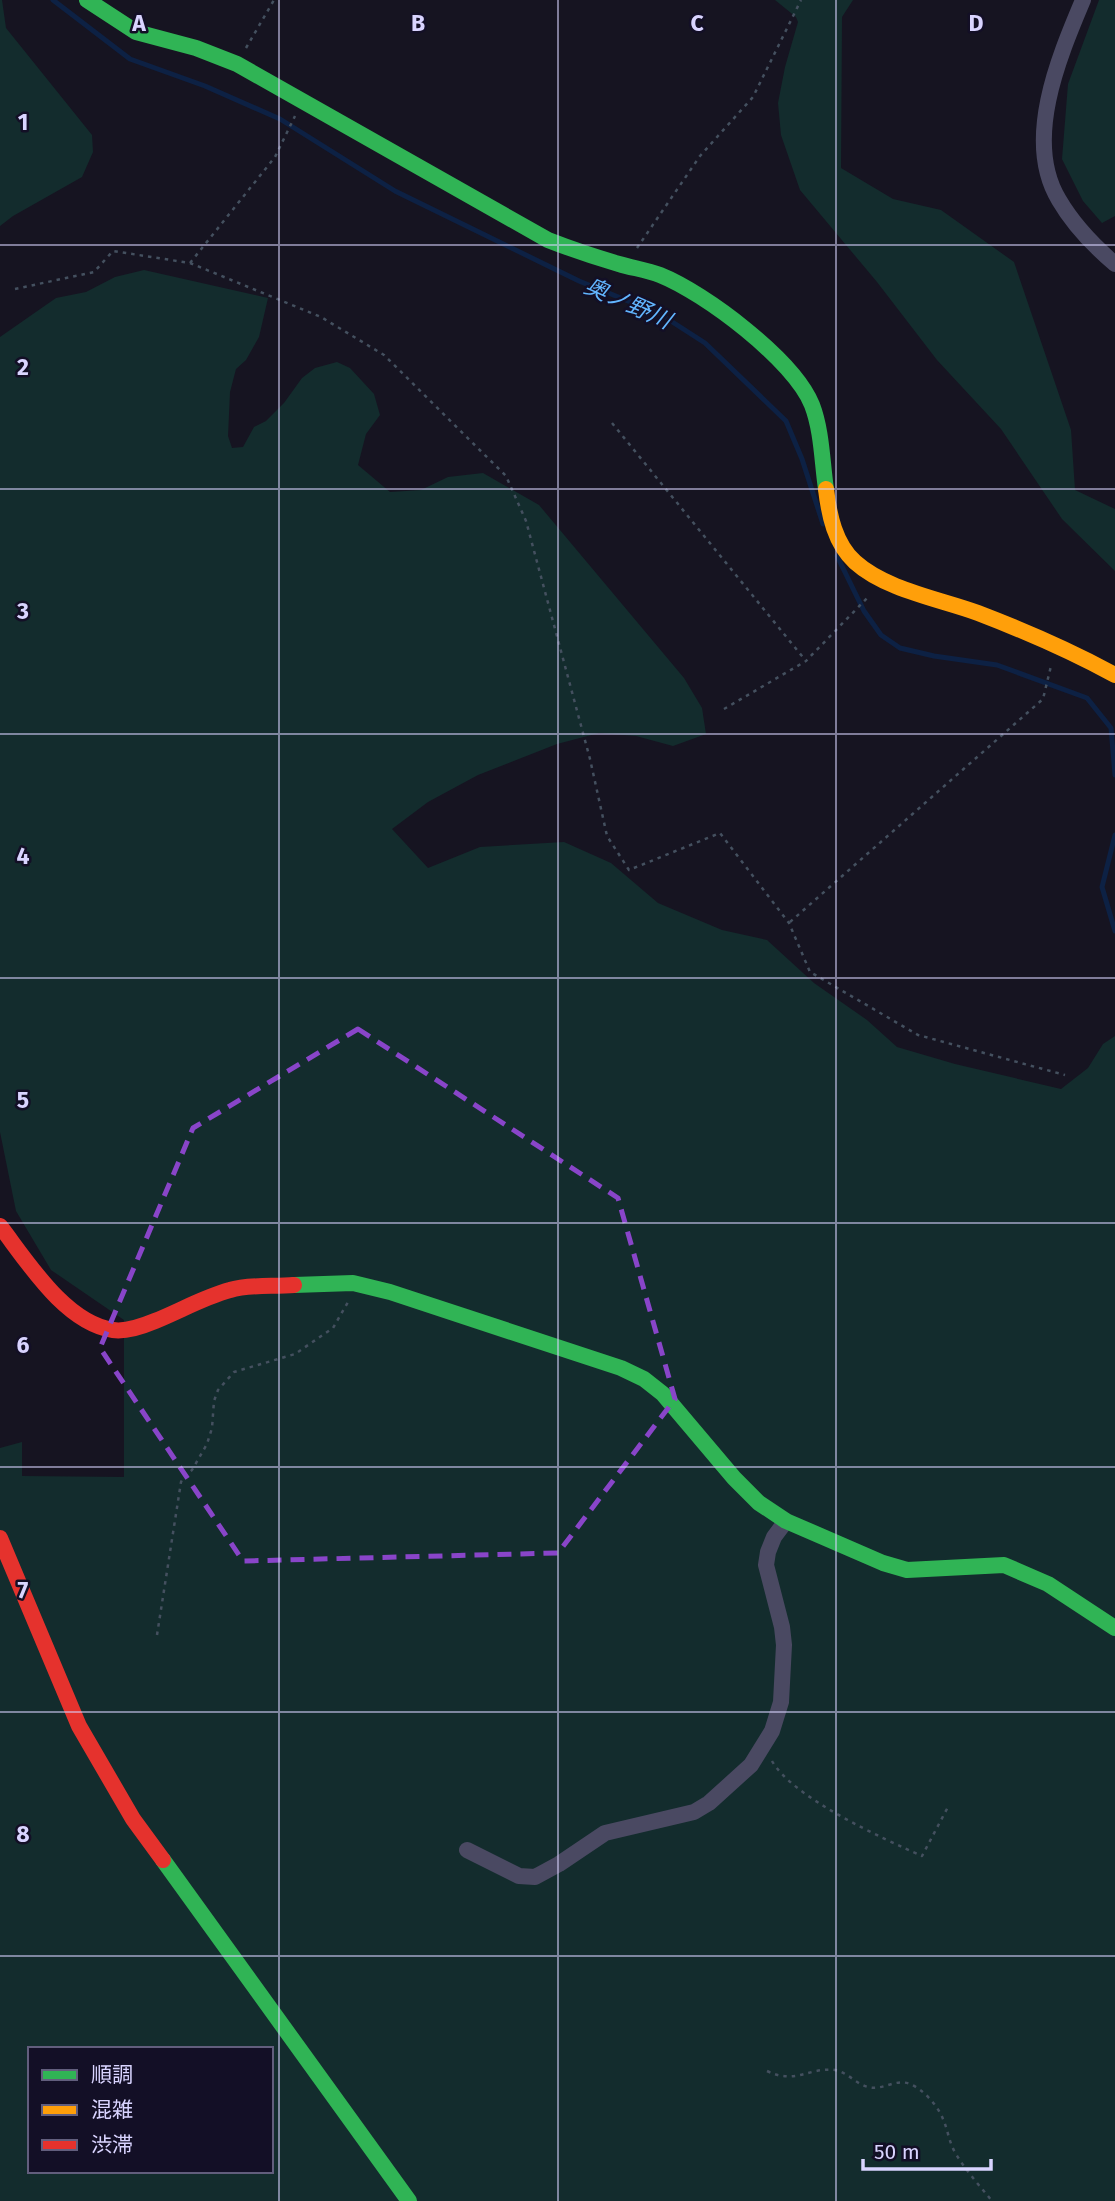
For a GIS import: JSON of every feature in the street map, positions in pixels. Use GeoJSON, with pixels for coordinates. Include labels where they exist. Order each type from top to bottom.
{"type":"FeatureCollection","features":[{"type":"Feature","properties":{"kind":"street"},"geometry":{"type":"LineString","coordinates":[[87,0],[136,32],[197,48],[237,64],[548,240],[580,253],[663,276],[690,290],[769,352],[799,384],[814,412],[832,524],[838,539],[854,562],[884,580],[979,613],[1084,657],[1115,675]]}},
{"type":"Feature","properties":{"kind":"street"},"geometry":{"type":"LineString","coordinates":[[1083,0],[1053,75],[1044,154],[1050,182],[1058,199],[1087,237],[1115,264]]}},
{"type":"Feature","properties":{"kind":"street"},"geometry":{"type":"LineString","coordinates":[[0,1226],[47,1288],[69,1309],[100,1326],[114,1330],[153,1322],[232,1289],[358,1284],[621,1368],[644,1379],[663,1394],[734,1478],[759,1503],[786,1521],[883,1563],[907,1570],[1004,1565],[1019,1569],[1040,1579],[1115,1628]]}},
{"type":"Feature","properties":{"kind":"street"},"geometry":{"type":"LineString","coordinates":[[467,1850],[519,1876],[535,1877],[605,1833],[694,1812],[709,1803],[751,1765],[772,1731],[781,1702],[784,1645],[766,1564],[774,1538],[786,1521]]}},
{"type":"Feature","properties":{"kind":"street"},"geometry":{"type":"LineString","coordinates":[[0,1538],[79,1726],[133,1819],[409,2201]]}},
{"type":"Feature","properties":{"kind":"path"},"geometry":{"type":"LineString","coordinates":[[237,64],[274,0]]}},
{"type":"Feature","properties":{"kind":"path"},"geometry":{"type":"LineString","coordinates":[[625,266],[700,156],[752,97],[801,0]]}},
{"type":"Feature","properties":{"kind":"path"},"geometry":{"type":"LineString","coordinates":[[190,263],[275,157],[303,101]]}},
{"type":"Feature","properties":{"kind":"path"},"geometry":{"type":"LineString","coordinates":[[15,289],[94,272],[113,251],[190,263],[321,317],[384,355],[506,476],[526,521],[590,759],[607,836],[629,870],[720,833],[789,923],[810,972],[918,1035],[1065,1075]]}},
{"type":"Feature","properties":{"kind":"path"},"geometry":{"type":"LineString","coordinates":[[612,423],[807,661]]}},
{"type":"Feature","properties":{"kind":"path"},"geometry":{"type":"LineString","coordinates":[[724,709],[807,661],[884,580]]}},
{"type":"Feature","properties":{"kind":"path"},"geometry":{"type":"LineString","coordinates":[[789,923],[1043,699],[1057,646]]}},
{"type":"Feature","properties":{"kind":"path"},"geometry":{"type":"LineString","coordinates":[[157,1634],[181,1482],[207,1444],[218,1390],[234,1372],[295,1354],[333,1328],[358,1284]]}},
{"type":"Feature","properties":{"kind":"path"},"geometry":{"type":"LineString","coordinates":[[763,1746],[778,1772],[800,1789],[855,1824],[922,1856],[950,1805]]}},
{"type":"Feature","properties":{"kind":"path"},"geometry":{"type":"LineString","coordinates":[[767,2071],[785,2078],[829,2070],[839,2071],[868,2087],[876,2088],[896,2082],[913,2085],[937,2108],[944,2119],[951,2146],[992,2201]]}},
{"type":"Feature","properties":{"kind":"highlighted area"},"geometry":{"type":"Polygon","coordinates":[[[358,1029],[618,1198],[675,1399],[558,1553],[243,1561],[100,1348],[193,1128],[358,1029]]]}},
{"type":"Feature","properties":{"kind":"green space"},"geometry":{"type":"Polygon","coordinates":[[[0,0],[6,28],[92,135],[93,152],[82,177],[0,226],[0,0]]]}},
{"type":"Feature","properties":{"kind":"green space"},"geometry":{"type":"Polygon","coordinates":[[[775,0],[853,0],[842,17],[841,168],[893,199],[941,210],[1014,262],[1071,430],[1075,490],[1115,509],[1115,571],[1062,519],[1001,429],[937,360],[877,282],[800,190],[781,135],[778,103],[798,22],[796,17],[775,0]]]}},
{"type":"Feature","properties":{"kind":"green space"},"geometry":{"type":"Polygon","coordinates":[[[1099,0],[1115,0],[1115,216],[1102,223],[1083,201],[1062,159],[1068,84],[1099,0]]]}},
{"type":"Feature","properties":{"kind":"green space"},"geometry":{"type":"Polygon","coordinates":[[[144,270],[268,298],[259,337],[246,360],[236,369],[230,392],[228,436],[232,448],[243,447],[254,427],[266,421],[284,403],[302,378],[315,368],[337,362],[350,368],[374,394],[380,415],[366,434],[358,465],[390,492],[421,490],[448,477],[483,473],[539,505],[684,678],[702,708],[706,734],[673,746],[636,736],[599,733],[557,744],[478,775],[428,802],[392,829],[428,868],[480,847],[564,842],[611,863],[658,903],[722,930],[767,940],[814,983],[867,1020],[897,1047],[955,1064],[1061,1089],[1088,1068],[1103,1044],[1115,1036],[1115,2201],[0,2201],[0,1448],[22,1442],[22,1476],[124,1477],[124,1320],[51,1270],[16,1211],[0,1132],[0,337],[56,298],[86,292],[115,277],[144,270]]]}},
{"type":"Feature","properties":{"kind":"waterway","name":"奥ノ野川"},"geometry":{"type":"LineString","coordinates":[[53,0],[130,59],[205,86],[280,119],[395,191],[579,281],[660,314],[705,343],[786,421],[802,459],[823,524]]}},
{"type":"Feature","properties":{"kind":"waterway","name":"奥ノ野川"},"geometry":{"type":"LineString","coordinates":[[837,556],[864,611],[881,635],[900,648],[997,665],[1087,698],[1111,728],[1115,775]]}},
{"type":"Feature","properties":{"kind":"waterway","name":"奥ノ野川"},"geometry":{"type":"LineString","coordinates":[[1115,835],[1102,887],[1115,931]]}},
{"type":"Feature","properties":{"kind":"traffic: fast"},"geometry":{"type":"LineString","coordinates":[[87,0],[136,32],[196,48],[237,64],[548,240],[601,259],[660,275],[723,312],[768,349],[802,387],[812,405],[818,425],[826,489]]}},
{"type":"Feature","properties":{"kind":"traffic: fast"},"geometry":{"type":"LineString","coordinates":[[294,1285],[353,1283],[390,1292],[621,1368],[644,1379],[663,1394],[734,1478],[759,1503],[786,1521],[883,1563],[907,1570],[1004,1565],[1048,1584],[1115,1628]]}},
{"type":"Feature","properties":{"kind":"traffic: fast"},"geometry":{"type":"LineString","coordinates":[[163,1860],[409,2201]]}},
{"type":"Feature","properties":{"kind":"traffic: slow"},"geometry":{"type":"LineString","coordinates":[[826,489],[831,519],[842,547],[868,572],[898,587],[1013,627],[1115,675]]}},
{"type":"Feature","properties":{"kind":"traffic: jam"},"geometry":{"type":"LineString","coordinates":[[0,1226],[63,1303],[95,1325],[113,1330],[145,1325],[211,1296],[237,1288],[294,1285]]}},
{"type":"Feature","properties":{"kind":"traffic: jam"},"geometry":{"type":"LineString","coordinates":[[0,1538],[79,1726],[133,1819],[163,1860]]}}]}
